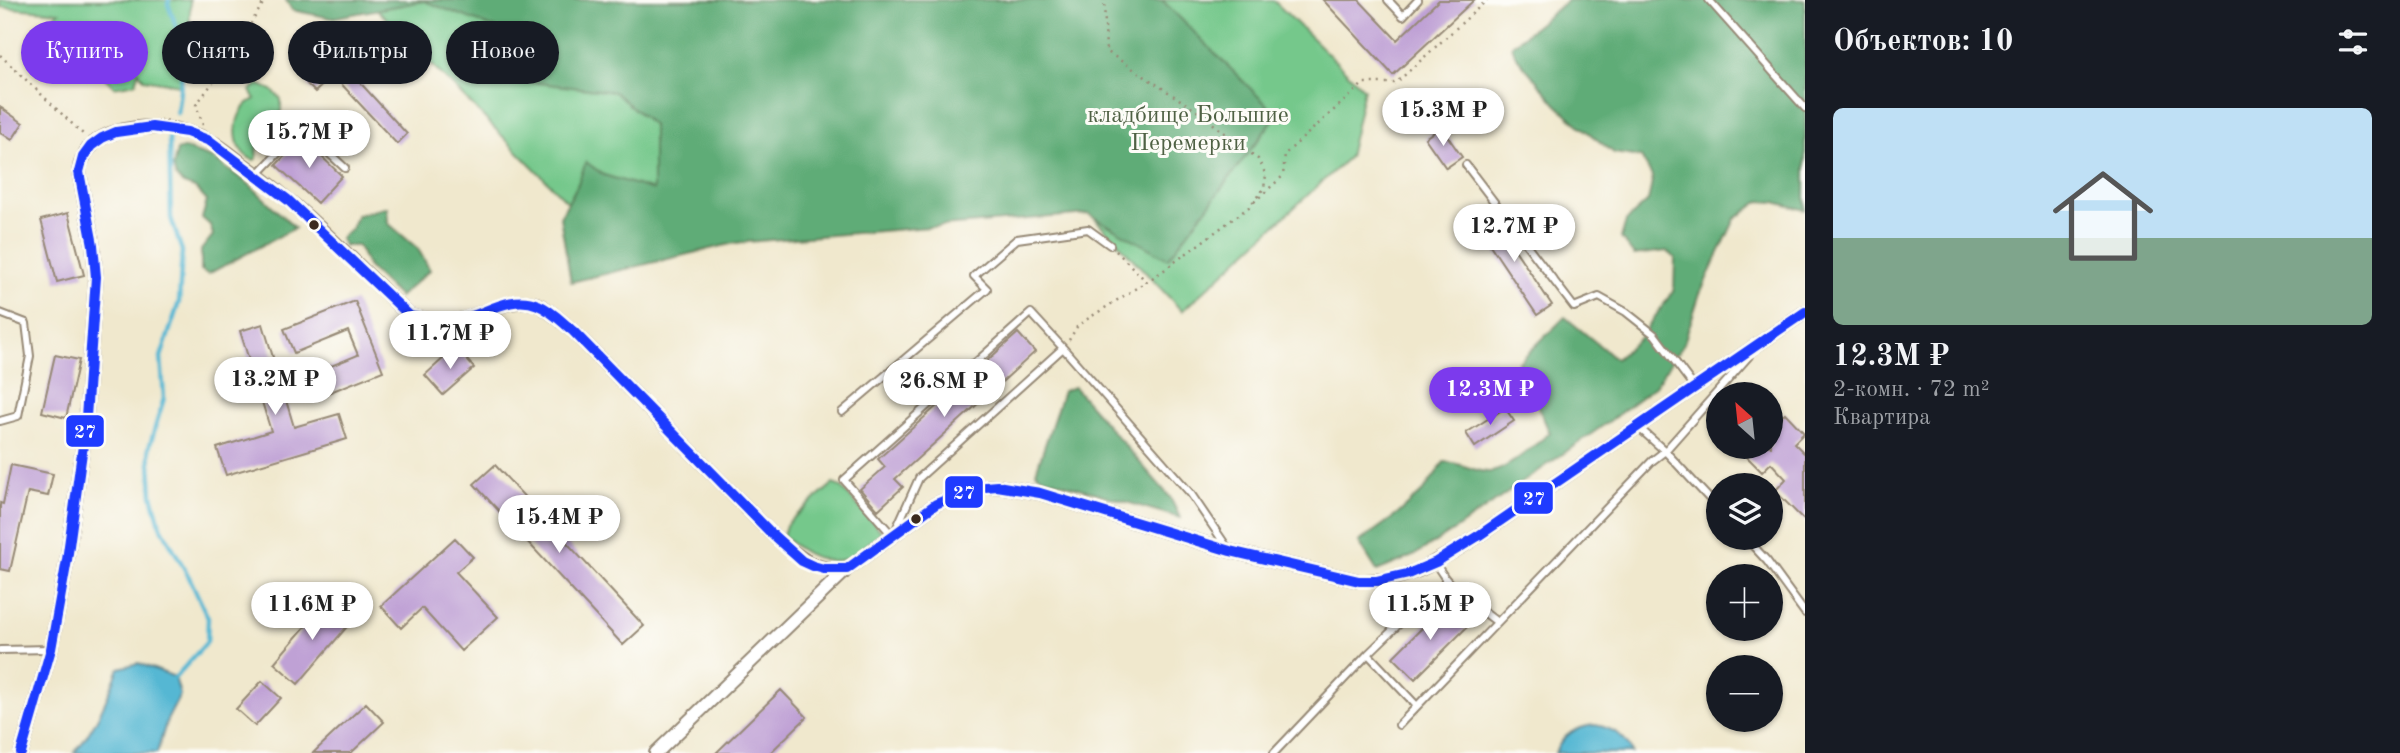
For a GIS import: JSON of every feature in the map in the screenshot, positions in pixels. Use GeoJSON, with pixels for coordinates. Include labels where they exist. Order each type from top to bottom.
{"type":"FeatureCollection","features":[{"type":"Feature","properties":{"kind":"street"},"geometry":{"type":"LineString","coordinates":[[21,753],[51,649],[85,432],[96,278],[93,244],[79,172],[81,161],[92,143],[136,128],[167,128],[210,141],[278,191],[410,317],[433,322],[462,320],[503,305],[535,303],[573,331],[774,536],[802,561],[824,569],[847,569]]}},
{"type":"Feature","properties":{"kind":"street"},"geometry":{"type":"LineString","coordinates":[[656,753],[847,569],[948,498],[974,488],[997,486],[1040,493],[1230,551],[1359,581],[1381,582],[1435,563],[1478,536],[1805,312]]}},
{"type":"Feature","properties":{"kind":"lane"},"geometry":{"type":"LineString","coordinates":[[1388,0],[1403,16],[1418,0]]}},
{"type":"Feature","properties":{"kind":"lane"},"geometry":{"type":"LineString","coordinates":[[1709,0],[1805,108]]}},
{"type":"Feature","properties":{"kind":"lane"},"geometry":{"type":"LineString","coordinates":[[257,175],[302,128],[345,168]]}},
{"type":"Feature","properties":{"kind":"lane"},"geometry":{"type":"LineString","coordinates":[[1466,165],[1574,307],[1599,297],[1626,312],[1655,335],[1695,388]]}},
{"type":"Feature","properties":{"kind":"lane"},"geometry":{"type":"LineString","coordinates":[[842,412],[987,289],[974,276],[1017,239],[1088,229],[1110,245]]}},
{"type":"Feature","properties":{"kind":"lane"},"geometry":{"type":"LineString","coordinates":[[0,313],[26,323],[30,356],[18,416],[0,421]]}},
{"type":"Feature","properties":{"kind":"lane"},"geometry":{"type":"LineString","coordinates":[[1063,348],[919,478],[893,536],[844,480],[1031,313],[1063,348],[1191,494],[1230,551]]}},
{"type":"Feature","properties":{"kind":"lane"},"geometry":{"type":"LineString","coordinates":[[1399,725],[1665,450],[1759,344]]}},
{"type":"Feature","properties":{"kind":"lane"},"geometry":{"type":"LineString","coordinates":[[1637,426],[1665,450],[1706,495]]}},
{"type":"Feature","properties":{"kind":"lane"},"geometry":{"type":"LineString","coordinates":[[1757,550],[1805,613]]}},
{"type":"Feature","properties":{"kind":"lane"},"geometry":{"type":"LineString","coordinates":[[1435,563],[1456,591],[1497,622]]}},
{"type":"Feature","properties":{"kind":"lane"},"geometry":{"type":"LineString","coordinates":[[1274,753],[1368,654],[1434,590],[1445,584],[1445,578]]}},
{"type":"Feature","properties":{"kind":"lane"},"geometry":{"type":"LineString","coordinates":[[0,650],[51,649]]}},
{"type":"Feature","properties":{"kind":"lane"},"geometry":{"type":"LineString","coordinates":[[1368,654],[1416,705]]}},
{"type":"Feature","properties":{"kind":"path"},"geometry":{"type":"LineString","coordinates":[[210,141],[195,105],[226,65],[265,0]]}},
{"type":"Feature","properties":{"kind":"path"},"geometry":{"type":"LineString","coordinates":[[1104,0],[1106,51],[1197,111],[1258,159],[1266,175],[1264,188],[1249,207]]}},
{"type":"Feature","properties":{"kind":"path"},"geometry":{"type":"LineString","coordinates":[[1072,336],[1077,325],[1146,281],[1249,207],[1283,176],[1285,154],[1364,83],[1396,83],[1487,0]]}},
{"type":"Feature","properties":{"kind":"path"},"geometry":{"type":"LineString","coordinates":[[0,55],[92,143]]}},
{"type":"Feature","properties":{"kind":"path"},"geometry":{"type":"LineString","coordinates":[[1110,245],[1146,281]]}},
{"type":"Feature","properties":{"kind":"green space"},"geometry":{"type":"Polygon","coordinates":[[[0,0],[190,0],[190,21],[162,21],[162,82],[148,80],[148,21],[50,21],[59,12],[0,7],[0,0]]]}},
{"type":"Feature","properties":{"kind":"green space","name":"кладбище Большие Перемерки"},"geometry":{"type":"Polygon","coordinates":[[[286,0],[1162,0],[1277,115],[1168,259],[1088,214],[735,243],[571,282],[560,217],[577,186],[586,162],[604,175],[653,190],[653,125],[614,92],[546,84],[559,84],[559,21],[477,21],[424,1],[331,18],[292,10],[286,0]]]}},
{"type":"Feature","properties":{"kind":"green space","name":"кладбище Большие Перемерки"},"geometry":{"type":"Polygon","coordinates":[[[368,0],[1273,0],[1364,89],[1349,157],[1182,311],[1049,170],[604,239],[451,84],[559,84],[559,21],[446,21],[446,79],[432,65],[432,21],[389,21],[368,0]]]}},
{"type":"Feature","properties":{"kind":"green space"},"geometry":{"type":"Polygon","coordinates":[[[1568,0],[1805,0],[1805,210],[1760,201],[1735,219],[1700,293],[1684,343],[1654,387],[1459,527],[1413,556],[1377,571],[1359,542],[1398,514],[1425,489],[1444,462],[1482,471],[1495,471],[1511,463],[1550,433],[1518,363],[1565,317],[1616,359],[1639,339],[1674,290],[1675,258],[1667,251],[1634,255],[1621,238],[1626,221],[1648,201],[1653,178],[1641,157],[1614,153],[1575,122],[1556,104],[1515,55],[1512,45],[1568,0]]]}},
{"type":"Feature","properties":{"kind":"green space"},"geometry":{"type":"Polygon","coordinates":[[[258,84],[272,90],[281,99],[281,112],[260,138],[257,158],[254,160],[240,148],[236,130],[241,112],[255,99],[250,91],[258,84]]]}},
{"type":"Feature","properties":{"kind":"green space"},"geometry":{"type":"Polygon","coordinates":[[[183,148],[212,158],[250,185],[295,228],[208,274],[201,270],[201,250],[213,235],[210,225],[202,218],[207,201],[195,188],[183,184],[176,177],[173,167],[177,150],[183,148]]]}},
{"type":"Feature","properties":{"kind":"green space"},"geometry":{"type":"Polygon","coordinates":[[[387,207],[388,223],[418,249],[430,270],[399,297],[368,267],[358,246],[344,246],[340,238],[351,229],[357,215],[387,207]]]}},
{"type":"Feature","properties":{"kind":"green space"},"geometry":{"type":"Polygon","coordinates":[[[1074,387],[1170,497],[1180,518],[1042,477],[1036,472],[1063,391],[1074,387]]]}},
{"type":"Feature","properties":{"kind":"green space"},"geometry":{"type":"Polygon","coordinates":[[[833,484],[841,487],[882,532],[854,555],[832,561],[806,553],[783,536],[786,525],[833,484]]]}},
{"type":"Feature","properties":{"kind":"water"},"geometry":{"type":"Polygon","coordinates":[[[138,663],[175,677],[180,695],[167,720],[157,753],[74,753],[95,723],[119,668],[138,663]]]}},
{"type":"Feature","properties":{"kind":"water"},"geometry":{"type":"Polygon","coordinates":[[[1595,725],[1618,733],[1632,753],[1555,753],[1571,733],[1595,725]]]}},
{"type":"Feature","properties":{"kind":"building"},"geometry":{"type":"Polygon","coordinates":[[[1323,0],[1359,0],[1397,40],[1439,0],[1474,0],[1393,75],[1323,0]]]}},
{"type":"Feature","properties":{"kind":"building"},"geometry":{"type":"Polygon","coordinates":[[[307,84],[324,84],[315,92],[307,84]]]}},
{"type":"Feature","properties":{"kind":"building"},"geometry":{"type":"Polygon","coordinates":[[[341,84],[361,84],[407,134],[397,144],[341,84]]]}},
{"type":"Feature","properties":{"kind":"building"},"geometry":{"type":"Polygon","coordinates":[[[0,107],[23,123],[12,140],[0,132],[0,107]]]}},
{"type":"Feature","properties":{"kind":"building"},"geometry":{"type":"Polygon","coordinates":[[[1441,127],[1462,157],[1446,168],[1425,138],[1441,127]]]}},
{"type":"Feature","properties":{"kind":"building"},"geometry":{"type":"Polygon","coordinates":[[[302,138],[342,176],[317,203],[276,165],[302,138]]]}},
{"type":"Feature","properties":{"kind":"building"},"geometry":{"type":"Polygon","coordinates":[[[68,213],[84,275],[57,282],[41,220],[68,213]]]}},
{"type":"Feature","properties":{"kind":"building"},"geometry":{"type":"Polygon","coordinates":[[[1491,214],[1552,305],[1537,315],[1476,224],[1491,214]]]}},
{"type":"Feature","properties":{"kind":"building"},"geometry":{"type":"Polygon","coordinates":[[[355,301],[383,371],[313,399],[304,377],[358,355],[348,331],[294,353],[284,329],[355,301]]]}},
{"type":"Feature","properties":{"kind":"building"},"geometry":{"type":"Polygon","coordinates":[[[263,324],[294,427],[339,414],[347,439],[226,475],[217,448],[271,431],[240,331],[263,324]]]}},
{"type":"Feature","properties":{"kind":"building"},"geometry":{"type":"Polygon","coordinates":[[[1018,333],[1035,352],[895,479],[903,487],[878,510],[860,489],[885,467],[878,459],[1018,333]]]}},
{"type":"Feature","properties":{"kind":"building"},"geometry":{"type":"Polygon","coordinates":[[[456,347],[474,368],[443,395],[425,375],[456,347]]]}},
{"type":"Feature","properties":{"kind":"building"},"geometry":{"type":"Polygon","coordinates":[[[55,355],[79,360],[66,418],[42,412],[55,355]]]}},
{"type":"Feature","properties":{"kind":"building"},"geometry":{"type":"Polygon","coordinates":[[[1505,408],[1514,421],[1475,447],[1466,433],[1505,408]]]}},
{"type":"Feature","properties":{"kind":"building"},"geometry":{"type":"Polygon","coordinates":[[[1785,413],[1804,433],[1794,443],[1805,454],[1805,521],[1783,499],[1783,482],[1786,479],[1783,473],[1771,463],[1762,472],[1749,459],[1783,459],[1785,413]]]}},
{"type":"Feature","properties":{"kind":"building"},"geometry":{"type":"Polygon","coordinates":[[[11,465],[53,474],[48,496],[28,492],[10,571],[0,569],[0,503],[3,504],[11,465]]]}},
{"type":"Feature","properties":{"kind":"building"},"geometry":{"type":"Polygon","coordinates":[[[495,465],[644,626],[623,645],[474,484],[495,465]]]}},
{"type":"Feature","properties":{"kind":"building"},"geometry":{"type":"Polygon","coordinates":[[[455,538],[473,557],[456,572],[498,617],[461,651],[422,608],[401,628],[381,606],[455,538]]]}},
{"type":"Feature","properties":{"kind":"building"},"geometry":{"type":"Polygon","coordinates":[[[327,601],[351,622],[298,684],[274,663],[327,601]]]}},
{"type":"Feature","properties":{"kind":"building"},"geometry":{"type":"Polygon","coordinates":[[[1445,605],[1467,627],[1415,679],[1393,657],[1445,605]]]}},
{"type":"Feature","properties":{"kind":"building"},"geometry":{"type":"Polygon","coordinates":[[[262,681],[281,698],[255,726],[236,709],[262,681]]]}},
{"type":"Feature","properties":{"kind":"building"},"geometry":{"type":"Polygon","coordinates":[[[781,690],[807,717],[770,753],[716,753],[781,690]]]}},
{"type":"Feature","properties":{"kind":"building"},"geometry":{"type":"Polygon","coordinates":[[[366,703],[384,722],[351,753],[313,753],[366,703]]]}},
{"type":"Feature","properties":{"kind":"waterway"},"geometry":{"type":"LineString","coordinates":[[169,0],[184,60],[177,113]]}},
{"type":"Feature","properties":{"kind":"waterway"},"geometry":{"type":"LineString","coordinates":[[169,137],[171,218],[182,251],[179,302],[161,357],[164,398],[149,448],[152,495],[160,525],[208,618],[207,642],[172,681]]}},
{"type":"Feature","properties":{"kind":"transit line","name":"27"},"geometry":{"type":"LineString","coordinates":[[21,753],[51,649],[85,431],[96,277],[93,245],[79,172],[83,157],[91,146],[116,132],[152,127],[187,132],[210,141],[288,200],[410,316],[434,321],[453,321],[518,302],[528,302],[547,310],[573,331],[774,536],[802,561],[824,569],[847,569],[936,504],[974,488],[997,486],[1040,493],[1230,551],[1359,581],[1377,581],[1408,574],[1436,562],[1478,536],[1805,312]]}}]}
